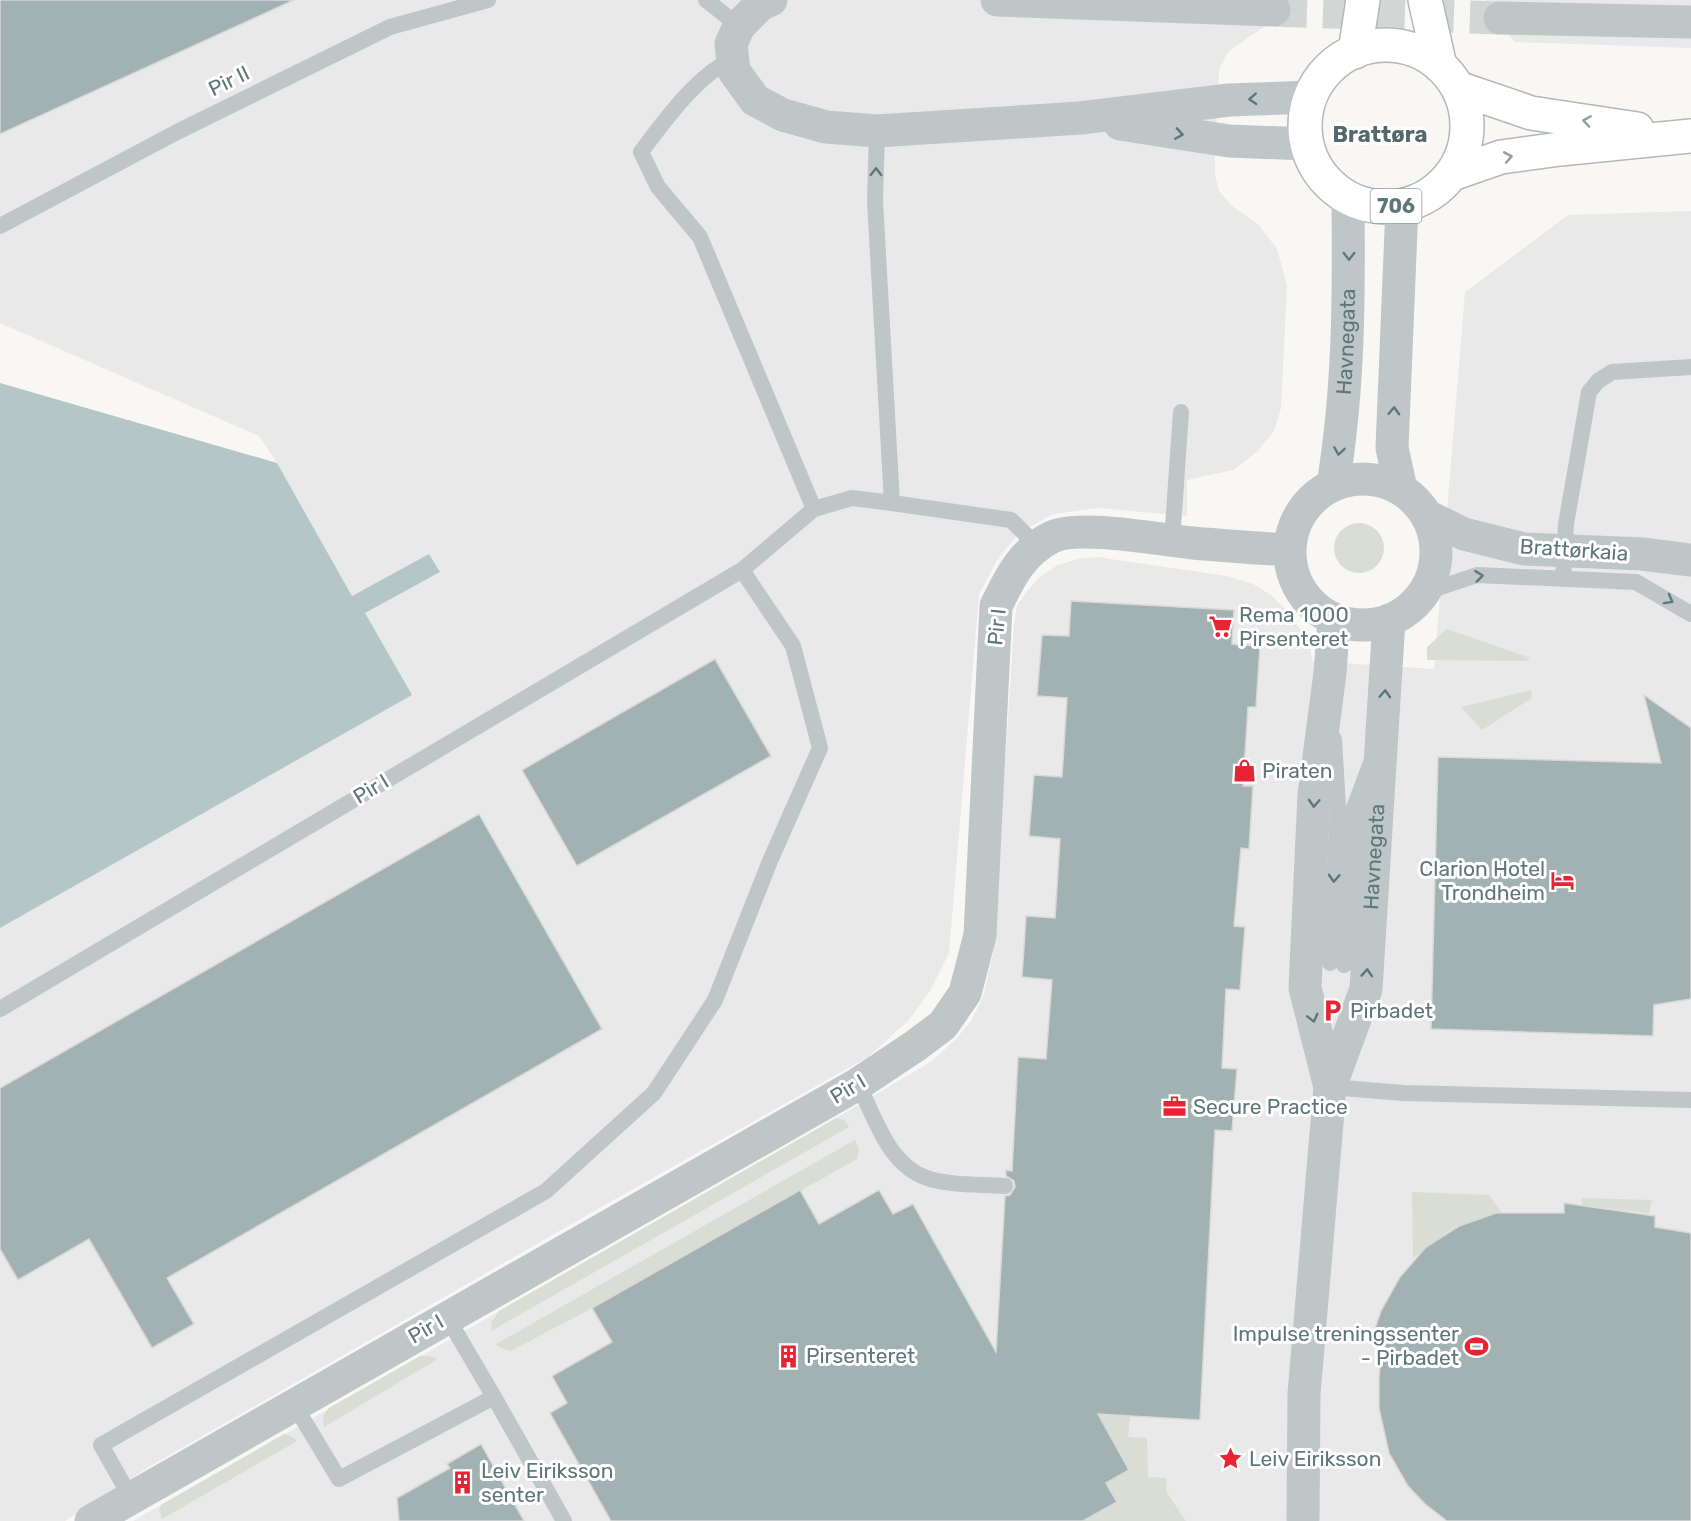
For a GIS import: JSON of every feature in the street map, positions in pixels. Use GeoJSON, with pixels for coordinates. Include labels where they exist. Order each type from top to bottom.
{"type":"FeatureCollection","features":[{"type":"Feature","properties":{"kind":"highway"},"geometry":{"type":"LineString","coordinates":[[1355,52],[1363,0]]}},
{"type":"Feature","properties":{"kind":"highway","name":"706"},"geometry":{"type":"LineString","coordinates":[[1425,0],[1449,77],[1465,109],[1467,131],[1463,154],[1452,174],[1439,189],[1421,200],[1402,206],[1374,207],[1348,198],[1330,184],[1316,166],[1307,144],[1306,120],[1311,97],[1322,78],[1336,63],[1355,52],[1377,46],[1400,46],[1421,53],[1449,77],[1531,113],[1689,136]]}},
{"type":"Feature","properties":{"kind":"highway","name":"706"},"geometry":{"type":"LineString","coordinates":[[1452,174],[1501,157],[1689,136]]}},
{"type":"Feature","properties":{"kind":"street"},"geometry":{"type":"LineString","coordinates":[[771,0],[761,4],[739,26],[731,44],[734,71],[755,100],[783,115],[826,127],[877,131],[1080,118],[1229,100],[1311,97]]}},
{"type":"Feature","properties":{"kind":"street"},"geometry":{"type":"LineString","coordinates":[[997,0],[1274,10]]}},
{"type":"Feature","properties":{"kind":"street"},"geometry":{"type":"LineString","coordinates":[[1500,18],[1691,22]]}},
{"type":"Feature","properties":{"kind":"street"},"geometry":{"type":"LineString","coordinates":[[1080,118],[1228,141],[1307,144]]}},
{"type":"Feature","properties":{"kind":"street","name":"Havnegata"},"geometry":{"type":"LineString","coordinates":[[1333,485],[1342,431],[1349,325],[1348,198]]}},
{"type":"Feature","properties":{"kind":"street"},"geometry":{"type":"LineString","coordinates":[[1401,489],[1392,448],[1402,206]]}},
{"type":"Feature","properties":{"kind":"street"},"geometry":{"type":"LineString","coordinates":[[1356,479],[1379,480],[1401,489],[1416,501],[1427,516],[1435,539],[1436,562],[1431,578],[1423,593],[1408,609],[1389,620],[1371,625],[1334,620],[1316,608],[1301,591],[1292,572],[1289,550],[1293,530],[1302,511],[1316,496],[1333,485],[1356,479]]}},
{"type":"Feature","properties":{"kind":"street","name":"Brattørkaia"},"geometry":{"type":"LineString","coordinates":[[1427,516],[1464,534],[1524,549],[1564,565],[1642,554],[1691,560]]}},
{"type":"Feature","properties":{"kind":"street","name":"Pir I"},"geometry":{"type":"LineString","coordinates":[[91,1521],[858,1084],[943,1025],[965,993],[980,935],[996,606],[1014,570],[1037,546],[1055,536],[1078,531],[1289,550]]}},
{"type":"Feature","properties":{"kind":"street","name":"Havnegata"},"geometry":{"type":"LineString","coordinates":[[1330,1088],[1305,988],[1314,795],[1330,673],[1334,620]]}},
{"type":"Feature","properties":{"kind":"street","name":"Havnegata"},"geometry":{"type":"LineString","coordinates":[[1303,1520],[1304,1394],[1330,1088],[1366,990],[1389,620]]}},
{"type":"Feature","properties":{"kind":"lane","name":"Pir II"},"geometry":{"type":"LineString","coordinates":[[0,226],[177,132],[390,27],[488,0]]}},
{"type":"Feature","properties":{"kind":"lane"},"geometry":{"type":"LineString","coordinates":[[706,0],[739,26]]}},
{"type":"Feature","properties":{"kind":"lane"},"geometry":{"type":"LineString","coordinates":[[733,60],[720,64],[670,111],[642,152],[658,187],[700,237],[814,509],[852,498],[1011,520],[1037,546]]}},
{"type":"Feature","properties":{"kind":"lane"},"geometry":{"type":"LineString","coordinates":[[877,131],[876,213],[892,503]]}},
{"type":"Feature","properties":{"kind":"lane"},"geometry":{"type":"LineString","coordinates":[[1564,565],[1566,524],[1589,392],[1598,381],[1612,372],[1691,367]]}},
{"type":"Feature","properties":{"kind":"lane"},"geometry":{"type":"LineString","coordinates":[[1172,541],[1181,412]]}},
{"type":"Feature","properties":{"kind":"lane","name":"Pir I"},"geometry":{"type":"LineString","coordinates":[[0,1009],[742,570],[814,509]]}},
{"type":"Feature","properties":{"kind":"lane"},"geometry":{"type":"LineString","coordinates":[[1423,593],[1477,575],[1564,565],[1636,582],[1691,614]]}},
{"type":"Feature","properties":{"kind":"lane"},"geometry":{"type":"LineString","coordinates":[[131,1498],[101,1445],[546,1191],[654,1093],[715,1000],[770,861],[820,748],[793,646],[742,570]]}},
{"type":"Feature","properties":{"kind":"lane"},"geometry":{"type":"LineString","coordinates":[[1330,673],[1338,807],[1337,964],[1354,808],[1382,728]]}},
{"type":"Feature","properties":{"kind":"lane"},"geometry":{"type":"LineString","coordinates":[[858,1084],[886,1143],[898,1159],[910,1169],[926,1178],[945,1182],[1005,1186]]}},
{"type":"Feature","properties":{"kind":"lane"},"geometry":{"type":"LineString","coordinates":[[1330,1088],[1415,1093],[1691,1100]]}},
{"type":"Feature","properties":{"kind":"lane"},"geometry":{"type":"LineString","coordinates":[[447,1317],[564,1521]]}},
{"type":"Feature","properties":{"kind":"lane"},"geometry":{"type":"LineString","coordinates":[[295,1406],[339,1479],[494,1397]]}},
{"type":"Feature","properties":{"kind":"shaded area"},"geometry":{"type":"Polygon","coordinates":[[[0,0],[1287,0],[1271,22],[1229,51],[1219,69],[1215,158],[1215,175],[1219,191],[1232,206],[1259,225],[1277,249],[1287,285],[1281,408],[1274,431],[1257,452],[1233,470],[1187,480],[1187,516],[1098,508],[1053,514],[1020,532],[999,557],[979,594],[949,953],[930,991],[908,1021],[868,1057],[601,1207],[152,1465],[65,1521],[0,1521],[0,928],[411,695],[364,612],[440,572],[429,554],[352,596],[277,463],[259,436],[0,323],[0,0]]]}},
{"type":"Feature","properties":{"kind":"shaded area"},"geometry":{"type":"Polygon","coordinates":[[[1486,0],[1691,0],[1691,48],[1515,42],[1499,24],[1486,0]]]}},
{"type":"Feature","properties":{"kind":"shaded area"},"geometry":{"type":"Polygon","coordinates":[[[1691,211],[1691,1521],[133,1521],[836,1118],[932,1061],[955,1040],[971,1021],[983,997],[993,954],[1017,606],[1040,577],[1058,565],[1078,559],[1097,557],[1227,576],[1253,584],[1271,595],[1288,612],[1310,645],[1312,661],[1434,669],[1465,292],[1568,215],[1691,211]]]}},
{"type":"Feature","properties":{"kind":"shaded area"},"geometry":{"type":"Polygon","coordinates":[[[0,383],[277,463],[352,596],[429,554],[440,572],[365,613],[412,695],[0,928],[0,383]]]}},
{"type":"Feature","properties":{"kind":"shaded area"},"geometry":{"type":"Polygon","coordinates":[[[1354,523],[1364,523],[1377,530],[1384,543],[1384,553],[1377,566],[1364,573],[1354,573],[1345,569],[1338,562],[1334,553],[1334,543],[1338,534],[1345,527],[1354,523]]]}},
{"type":"Feature","properties":{"kind":"shaded area"},"geometry":{"type":"Polygon","coordinates":[[[1447,629],[1530,658],[1527,661],[1427,660],[1427,647],[1447,629]]]}},
{"type":"Feature","properties":{"kind":"shaded area"},"geometry":{"type":"Polygon","coordinates":[[[1531,690],[1532,698],[1482,730],[1461,707],[1531,690]]]}},
{"type":"Feature","properties":{"kind":"shaded area"},"geometry":{"type":"Polygon","coordinates":[[[836,1118],[844,1120],[849,1127],[491,1331],[492,1321],[499,1311],[836,1118]]]}},
{"type":"Feature","properties":{"kind":"shaded area"},"geometry":{"type":"Polygon","coordinates":[[[855,1140],[859,1150],[857,1159],[511,1351],[496,1344],[855,1140]]]}},
{"type":"Feature","properties":{"kind":"shaded area"},"geometry":{"type":"Polygon","coordinates":[[[1412,1192],[1489,1195],[1502,1213],[1454,1227],[1413,1258],[1412,1192]]]}},
{"type":"Feature","properties":{"kind":"shaded area"},"geometry":{"type":"Polygon","coordinates":[[[1582,1198],[1652,1200],[1649,1213],[1582,1205],[1582,1198]]]}},
{"type":"Feature","properties":{"kind":"shaded area"},"geometry":{"type":"Polygon","coordinates":[[[420,1356],[438,1359],[324,1427],[323,1416],[329,1408],[420,1356]]]}},
{"type":"Feature","properties":{"kind":"shaded area"},"geometry":{"type":"Polygon","coordinates":[[[1098,1414],[1130,1416],[1128,1437],[1147,1438],[1148,1477],[1166,1478],[1167,1493],[1186,1521],[1083,1521],[1117,1502],[1106,1483],[1129,1469],[1098,1414]]]}},
{"type":"Feature","properties":{"kind":"shaded area"},"geometry":{"type":"Polygon","coordinates":[[[284,1434],[297,1441],[162,1519],[159,1511],[161,1505],[284,1434]]]}},
{"type":"Feature","properties":{"kind":"building"},"geometry":{"type":"Polygon","coordinates":[[[0,0],[294,0],[0,134],[0,0]]]}},
{"type":"Feature","properties":{"kind":"building"},"geometry":{"type":"Polygon","coordinates":[[[1071,601],[1234,610],[1232,644],[1260,646],[1256,707],[1248,707],[1243,786],[1253,786],[1249,849],[1241,848],[1234,926],[1245,927],[1240,990],[1226,989],[1222,1068],[1237,1069],[1232,1131],[1215,1130],[1200,1420],[1098,1414],[1129,1470],[1106,1483],[1117,1502],[1083,1521],[611,1521],[550,1413],[567,1403],[552,1376],[612,1342],[592,1308],[800,1190],[819,1224],[879,1190],[893,1214],[913,1204],[996,1352],[1005,1196],[1010,1195],[1015,1187],[1014,1181],[1006,1176],[1006,1170],[1012,1171],[1018,1057],[1046,1059],[1052,980],[1022,977],[1026,916],[1055,918],[1060,839],[1029,836],[1034,775],[1062,777],[1067,698],[1037,696],[1042,635],[1069,636],[1071,601]]]}},
{"type":"Feature","properties":{"kind":"building"},"geometry":{"type":"Polygon","coordinates":[[[715,659],[771,756],[577,866],[522,770],[715,659]]]}},
{"type":"Feature","properties":{"kind":"building","name":"Clarion Hotel Trondheim"},"geometry":{"type":"Polygon","coordinates":[[[1644,695],[1691,728],[1691,999],[1654,1005],[1653,1036],[1431,1029],[1438,757],[1661,763],[1644,695]]]}},
{"type":"Feature","properties":{"kind":"building"},"geometry":{"type":"Polygon","coordinates":[[[479,814],[602,1029],[167,1278],[194,1324],[152,1348],[89,1239],[18,1280],[0,1249],[0,1088],[479,814]]]}},
{"type":"Feature","properties":{"kind":"building"},"geometry":{"type":"Polygon","coordinates":[[[1564,1203],[1655,1216],[1655,1227],[1691,1233],[1691,1521],[1447,1521],[1425,1504],[1408,1486],[1389,1453],[1379,1408],[1382,1346],[1370,1343],[1381,1311],[1400,1277],[1426,1247],[1459,1226],[1496,1213],[1564,1213],[1564,1203]]]}},
{"type":"Feature","properties":{"kind":"building","name":"Leiv Eiriksson senter"},"geometry":{"type":"Polygon","coordinates":[[[481,1444],[524,1521],[399,1521],[397,1498],[450,1468],[447,1464],[481,1444]]]}},
{"type":"Feature","properties":{"kind":"tunnel"},"geometry":{"type":"LineString","coordinates":[[1274,10],[1500,18]]}},
{"type":"Feature","properties":{"kind":"place","name":"Rema 1000 Pirsenteret"},"geometry":{"type":"Point","coordinates":[1221,627]}},
{"type":"Feature","properties":{"kind":"place","name":"Piraten"},"geometry":{"type":"Point","coordinates":[1244,771]}},
{"type":"Feature","properties":{"kind":"place","name":"Clarion Hotel Trondheim"},"geometry":{"type":"Point","coordinates":[1563,881]}},
{"type":"Feature","properties":{"kind":"place","name":"Pirbadet"},"geometry":{"type":"Point","coordinates":[1332,1011]}},
{"type":"Feature","properties":{"kind":"place","name":"Secure Practice"},"geometry":{"type":"Point","coordinates":[1175,1107]}},
{"type":"Feature","properties":{"kind":"place","name":"Impulse treningssenter - Pirbadet"},"geometry":{"type":"Point","coordinates":[1477,1346]}},
{"type":"Feature","properties":{"kind":"place","name":"Pirsenteret"},"geometry":{"type":"Point","coordinates":[788,1356]}},
{"type":"Feature","properties":{"kind":"place","name":"Leiv Eiriksson"},"geometry":{"type":"Point","coordinates":[1231,1459]}},
{"type":"Feature","properties":{"kind":"place","name":"Leiv Eiriksson senter"},"geometry":{"type":"Point","coordinates":[463,1483]}},
{"type":"Feature","properties":{"kind":"district","name":"Brattøra"},"geometry":{"type":"Point","coordinates":[1380,134]}}]}
